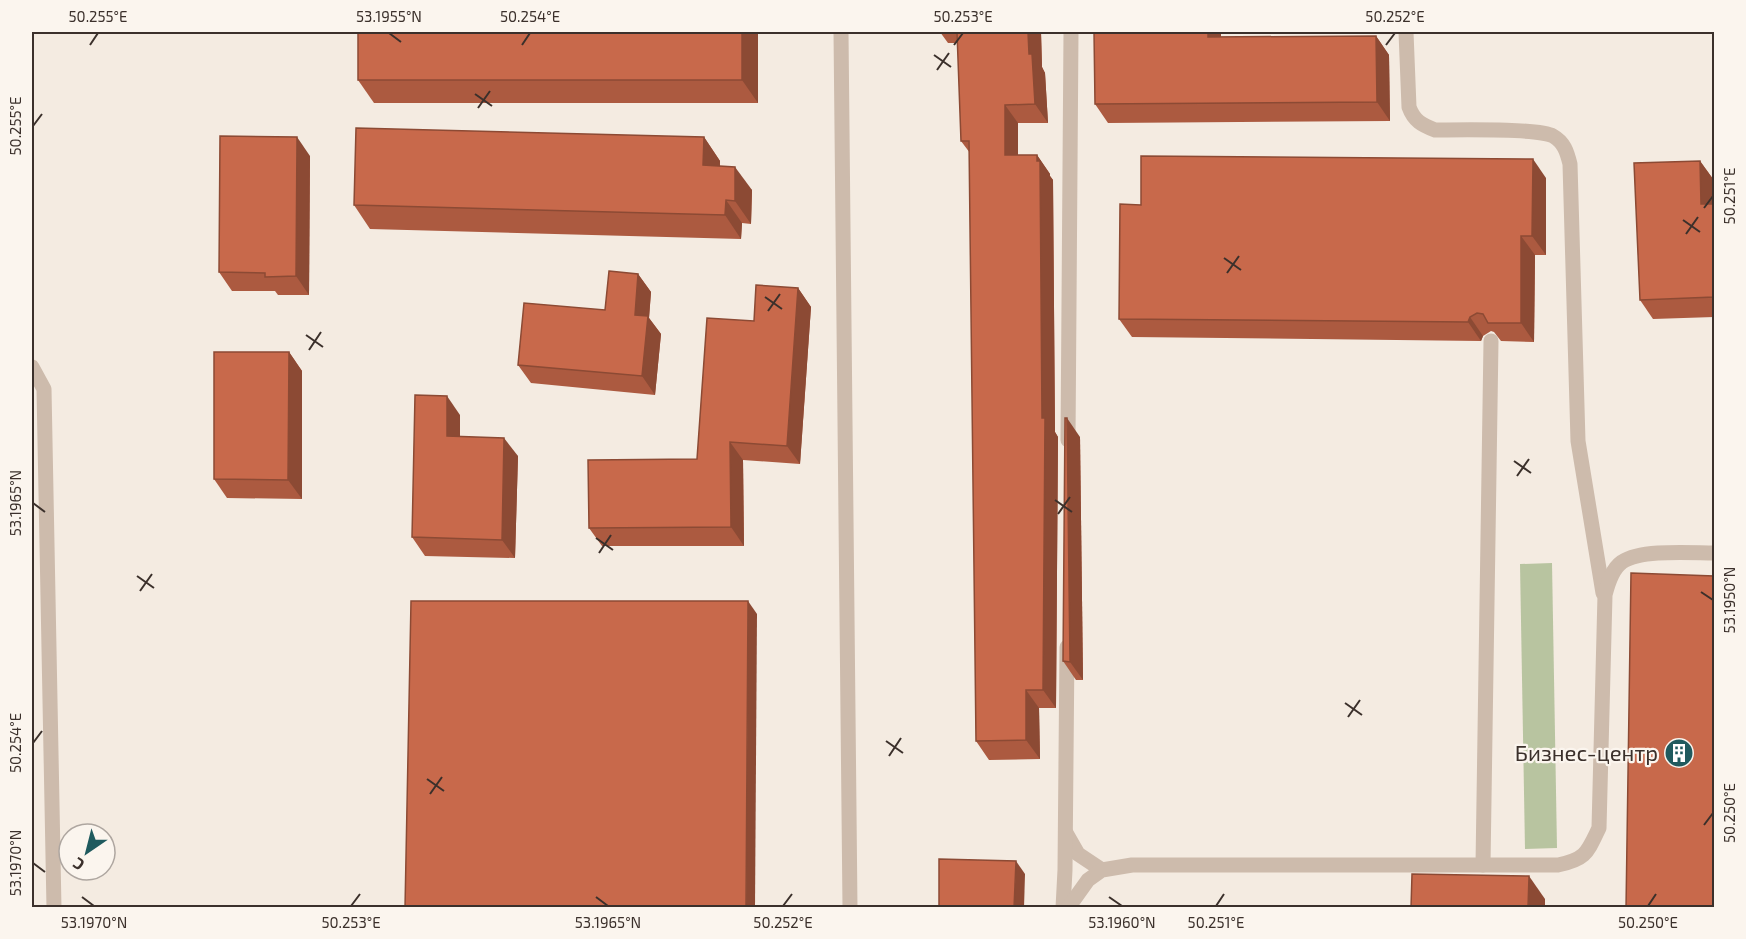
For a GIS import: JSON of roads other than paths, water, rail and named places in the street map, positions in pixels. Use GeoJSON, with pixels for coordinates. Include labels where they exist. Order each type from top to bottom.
{"type":"FeatureCollection","features":[{"type":"Feature","properties":{"kind":"lane"},"geometry":{"type":"LineString","coordinates":[[841,32],[850,908]]}},
{"type":"Feature","properties":{"kind":"lane"},"geometry":{"type":"LineString","coordinates":[[1068,450],[1071,32]]}},
{"type":"Feature","properties":{"kind":"lane"},"geometry":{"type":"LineString","coordinates":[[1406,32],[1409,107],[1412,115],[1421,125],[1435,130],[1546,133],[1563,144],[1568,153],[1578,441],[1605,604]]}},
{"type":"Feature","properties":{"kind":"lane"},"geometry":{"type":"LineString","coordinates":[[1483,865],[1491,341]]}},
{"type":"Feature","properties":{"kind":"lane"},"geometry":{"type":"LineString","coordinates":[[32,366],[44,389],[54,908]]}},
{"type":"Feature","properties":{"kind":"lane"},"geometry":{"type":"LineString","coordinates":[[1065,908],[1088,880],[1102,870],[1132,865],[1558,865],[1577,861],[1589,849],[1599,828],[1605,604],[1609,578],[1622,562],[1643,556],[1667,552],[1714,553]]}},
{"type":"Feature","properties":{"kind":"lane"},"geometry":{"type":"LineString","coordinates":[[1065,908],[1067,629]]}},
{"type":"Feature","properties":{"kind":"lane"},"geometry":{"type":"LineString","coordinates":[[1065,833],[1078,854],[1102,870]]}},
{"type":"Feature","properties":{"kind":"place","name":"Бизнес-центр"},"geometry":{"type":"Point","coordinates":[1679,753]}}]}
